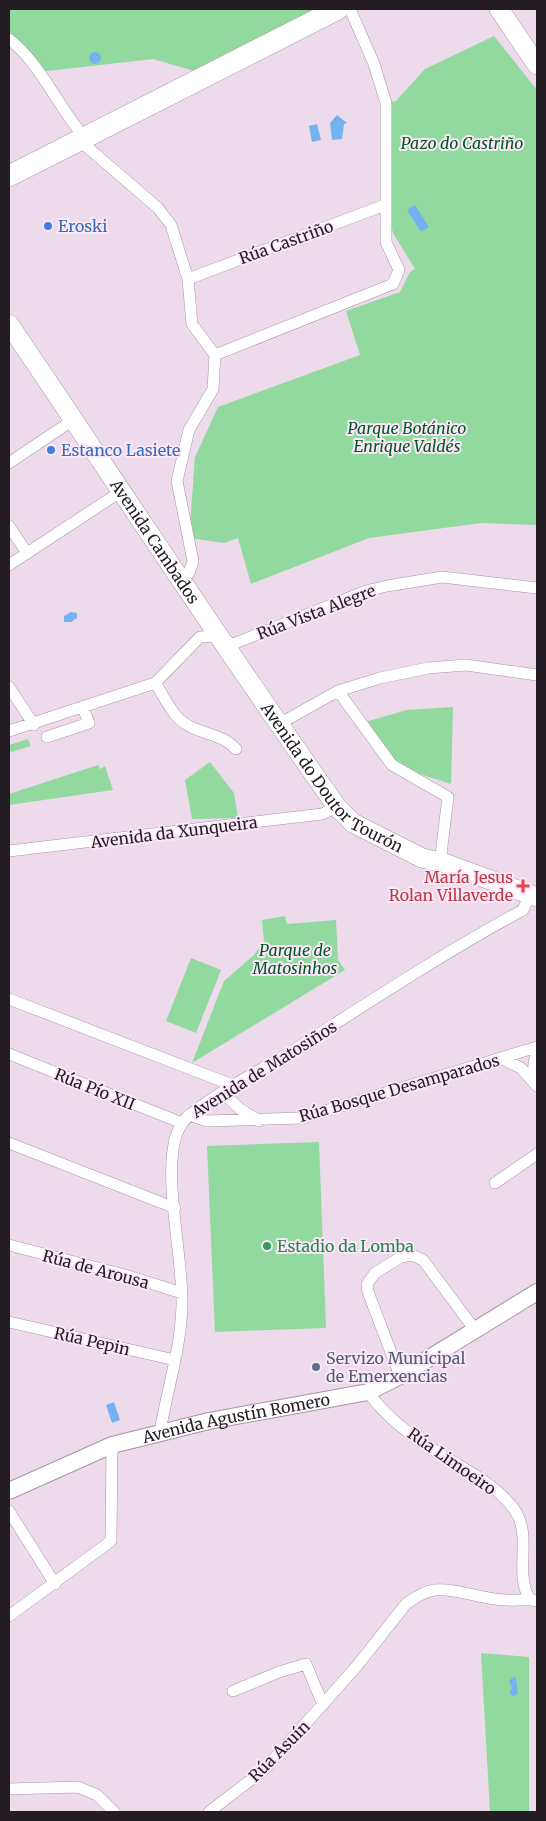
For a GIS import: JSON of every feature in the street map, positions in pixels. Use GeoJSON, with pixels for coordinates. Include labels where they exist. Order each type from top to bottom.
{"type":"FeatureCollection","features":[{"type":"Feature","properties":{"kind":"highway"},"geometry":{"type":"LineString","coordinates":[[9,176],[338,9]]}},
{"type":"Feature","properties":{"kind":"main road"},"geometry":{"type":"LineString","coordinates":[[499,9],[537,65]]}},
{"type":"Feature","properties":{"kind":"main road","name":"Avenida Cambados"},"geometry":{"type":"LineString","coordinates":[[9,324],[180,579],[216,636]]}},
{"type":"Feature","properties":{"kind":"main road","name":"Avenida do Doutor Tourón"},"geometry":{"type":"LineString","coordinates":[[216,636],[337,807],[353,823],[379,838],[422,858],[444,863],[534,895]]}},
{"type":"Feature","properties":{"kind":"street"},"geometry":{"type":"LineString","coordinates":[[215,355],[393,284],[399,270],[386,242],[386,103],[374,64],[350,9]]}},
{"type":"Feature","properties":{"kind":"street"},"geometry":{"type":"LineString","coordinates":[[9,39],[38,72],[82,139],[158,208],[171,225],[188,279],[192,324],[215,355],[213,389],[189,430],[177,481],[193,561],[189,573],[180,579]]}},
{"type":"Feature","properties":{"kind":"street","name":"Rúa Castriño"},"geometry":{"type":"LineString","coordinates":[[188,279],[385,205]]}},
{"type":"Feature","properties":{"kind":"street"},"geometry":{"type":"LineString","coordinates":[[9,462],[73,420]]}},
{"type":"Feature","properties":{"kind":"street"},"geometry":{"type":"LineString","coordinates":[[9,565],[120,492]]}},
{"type":"Feature","properties":{"kind":"street"},"geometry":{"type":"LineString","coordinates":[[9,526],[27,553]]}},
{"type":"Feature","properties":{"kind":"street","name":"Rúa Vista Alegre"},"geometry":{"type":"LineString","coordinates":[[216,636],[233,644],[366,591],[442,577],[537,588]]}},
{"type":"Feature","properties":{"kind":"street"},"geometry":{"type":"LineString","coordinates":[[9,731],[34,725],[155,683],[200,637],[216,636]]}},
{"type":"Feature","properties":{"kind":"street"},"geometry":{"type":"LineString","coordinates":[[279,724],[338,692],[380,678],[443,666],[466,665],[537,675]]}},
{"type":"Feature","properties":{"kind":"street"},"geometry":{"type":"LineString","coordinates":[[155,683],[179,718],[196,729],[228,740],[236,749]]}},
{"type":"Feature","properties":{"kind":"street"},"geometry":{"type":"LineString","coordinates":[[9,687],[34,725]]}},
{"type":"Feature","properties":{"kind":"street"},"geometry":{"type":"LineString","coordinates":[[338,692],[392,765],[448,797],[441,854],[444,863]]}},
{"type":"Feature","properties":{"kind":"street"},"geometry":{"type":"LineString","coordinates":[[47,737],[89,723],[83,708]]}},
{"type":"Feature","properties":{"kind":"street","name":"Avenida da Xunqueira"},"geometry":{"type":"LineString","coordinates":[[9,851],[322,814],[337,807]]}},
{"type":"Feature","properties":{"kind":"street","name":"Avenida de Matosiños"},"geometry":{"type":"LineString","coordinates":[[160,1432],[175,1360],[182,1293],[175,1208],[173,1150],[176,1135],[186,1119],[224,1092],[435,961],[523,910],[534,895]]}},
{"type":"Feature","properties":{"kind":"street"},"geometry":{"type":"LineString","coordinates":[[9,999],[235,1086]]}},
{"type":"Feature","properties":{"kind":"street","name":"Rúa Bosque Desamparados"},"geometry":{"type":"LineString","coordinates":[[186,1119],[259,1121],[291,1119],[312,1115],[537,1047]]}},
{"type":"Feature","properties":{"kind":"street"},"geometry":{"type":"LineString","coordinates":[[535,1084],[534,1063],[537,1053]]}},
{"type":"Feature","properties":{"kind":"street","name":"Rúa Pío XII"},"geometry":{"type":"LineString","coordinates":[[9,1054],[186,1119]]}},
{"type":"Feature","properties":{"kind":"street"},"geometry":{"type":"LineString","coordinates":[[502,1059],[521,1068],[535,1084]]}},
{"type":"Feature","properties":{"kind":"street"},"geometry":{"type":"LineString","coordinates":[[224,1092],[240,1109],[259,1121]]}},
{"type":"Feature","properties":{"kind":"street"},"geometry":{"type":"LineString","coordinates":[[9,1143],[175,1208]]}},
{"type":"Feature","properties":{"kind":"street"},"geometry":{"type":"LineString","coordinates":[[495,1182],[537,1154]]}},
{"type":"Feature","properties":{"kind":"street","name":"Rúa de Arousa"},"geometry":{"type":"LineString","coordinates":[[9,1245],[125,1275],[182,1293]]}},
{"type":"Feature","properties":{"kind":"street"},"geometry":{"type":"LineString","coordinates":[[400,1376],[368,1292],[367,1284],[375,1273],[406,1255],[423,1260],[475,1330]]}},
{"type":"Feature","properties":{"kind":"street","name":"Avenida Agustín Romero"},"geometry":{"type":"LineString","coordinates":[[9,1492],[112,1445],[160,1432],[368,1392],[400,1376],[537,1292]]}},
{"type":"Feature","properties":{"kind":"street","name":"Rúa Pepin"},"geometry":{"type":"LineString","coordinates":[[9,1322],[175,1360]]}},
{"type":"Feature","properties":{"kind":"street","name":"Rúa Limoeiro"},"geometry":{"type":"LineString","coordinates":[[368,1392],[380,1408],[394,1420],[446,1458],[484,1480],[513,1508],[522,1532],[524,1586],[533,1600]]}},
{"type":"Feature","properties":{"kind":"street"},"geometry":{"type":"LineString","coordinates":[[9,1616],[111,1541],[112,1445]]}},
{"type":"Feature","properties":{"kind":"street"},"geometry":{"type":"LineString","coordinates":[[9,1511],[55,1584]]}},
{"type":"Feature","properties":{"kind":"street","name":"Rúa Asuín"},"geometry":{"type":"LineString","coordinates":[[209,1812],[265,1769],[356,1667],[406,1604],[423,1593],[445,1591],[504,1600],[533,1600]]}},
{"type":"Feature","properties":{"kind":"street","name":"Rúa Asuín"},"geometry":{"type":"LineString","coordinates":[[233,1691],[279,1672],[306,1664],[323,1705]]}},
{"type":"Feature","properties":{"kind":"street"},"geometry":{"type":"LineString","coordinates":[[9,1789],[78,1787],[97,1795],[113,1812]]}},
{"type":"Feature","properties":{"kind":"green space"},"geometry":{"type":"Polygon","coordinates":[[[9,9],[324,9],[208,75],[153,59],[38,72],[9,44],[9,9]]]}},
{"type":"Feature","properties":{"kind":"green space","name":"Parque Botánico Enrique Valdés"},"geometry":{"type":"Polygon","coordinates":[[[494,36],[537,90],[537,525],[481,523],[369,538],[251,584],[238,538],[224,543],[189,538],[195,457],[218,407],[360,355],[346,311],[400,292],[410,272],[415,269],[393,233],[385,205],[386,103],[396,101],[425,69],[494,36]]]}},
{"type":"Feature","properties":{"kind":"green space"},"geometry":{"type":"Polygon","coordinates":[[[453,707],[451,784],[420,774],[395,760],[365,722],[407,710],[453,707]]]}},
{"type":"Feature","properties":{"kind":"green space"},"geometry":{"type":"Polygon","coordinates":[[[28,739],[31,746],[11,752],[9,745],[28,739]]]}},
{"type":"Feature","properties":{"kind":"green space"},"geometry":{"type":"Polygon","coordinates":[[[210,762],[234,793],[238,818],[192,819],[185,780],[210,762]]]}},
{"type":"Feature","properties":{"kind":"green space"},"geometry":{"type":"Polygon","coordinates":[[[98,765],[100,769],[105,766],[113,790],[9,805],[9,794],[98,765]]]}},
{"type":"Feature","properties":{"kind":"green space","name":"Parque de Matosinhos"},"geometry":{"type":"Polygon","coordinates":[[[285,916],[287,924],[336,920],[338,960],[345,970],[192,1063],[224,981],[254,955],[264,941],[262,920],[285,916]]]}},
{"type":"Feature","properties":{"kind":"green space"},"geometry":{"type":"Polygon","coordinates":[[[191,958],[221,970],[196,1033],[166,1021],[191,958]]]}},
{"type":"Feature","properties":{"kind":"green space","name":"Estadio da Lomba"},"geometry":{"type":"Polygon","coordinates":[[[319,1142],[326,1328],[215,1332],[207,1146],[319,1142]]]}},
{"type":"Feature","properties":{"kind":"green space"},"geometry":{"type":"Polygon","coordinates":[[[481,1653],[529,1657],[529,1812],[490,1812],[481,1653]]]}},
{"type":"Feature","properties":{"kind":"water"},"geometry":{"type":"Polygon","coordinates":[[[95,52],[101,58],[95,64],[89,58],[95,52]]]}},
{"type":"Feature","properties":{"kind":"water"},"geometry":{"type":"Polygon","coordinates":[[[337,115],[347,123],[344,124],[342,139],[332,140],[330,123],[337,115]]]}},
{"type":"Feature","properties":{"kind":"water"},"geometry":{"type":"Polygon","coordinates":[[[317,124],[321,140],[312,142],[309,126],[317,124]]]}},
{"type":"Feature","properties":{"kind":"water"},"geometry":{"type":"Polygon","coordinates":[[[415,205],[429,227],[421,232],[407,210],[415,205]]]}},
{"type":"Feature","properties":{"kind":"water"},"geometry":{"type":"Polygon","coordinates":[[[71,612],[77,613],[77,618],[71,622],[64,622],[64,616],[71,612]]]}},
{"type":"Feature","properties":{"kind":"water"},"geometry":{"type":"Polygon","coordinates":[[[114,1402],[120,1420],[112,1423],[106,1405],[114,1402]]]}},
{"type":"Feature","properties":{"kind":"water"},"geometry":{"type":"Polygon","coordinates":[[[513,1677],[516,1678],[518,1694],[513,1696],[509,1693],[512,1688],[509,1681],[513,1677]]]}},
{"type":"Feature","properties":{"kind":"place","name":"Eroski"},"geometry":{"type":"Point","coordinates":[48,226]}},
{"type":"Feature","properties":{"kind":"place","name":"Estanco Lasiete"},"geometry":{"type":"Point","coordinates":[51,450]}},
{"type":"Feature","properties":{"kind":"place","name":"María Jesus Rolan Villaverde"},"geometry":{"type":"Point","coordinates":[523,886]}},
{"type":"Feature","properties":{"kind":"place","name":"Estadio da Lomba"},"geometry":{"type":"Point","coordinates":[267,1246]}},
{"type":"Feature","properties":{"kind":"place","name":"Servizo Municipal de Emerxencias"},"geometry":{"type":"Point","coordinates":[316,1367]}},
{"type":"Feature","properties":{"kind":"park label","name":"Pazo do Castriño"},"geometry":{"type":"Point","coordinates":[462,143]}}]}
